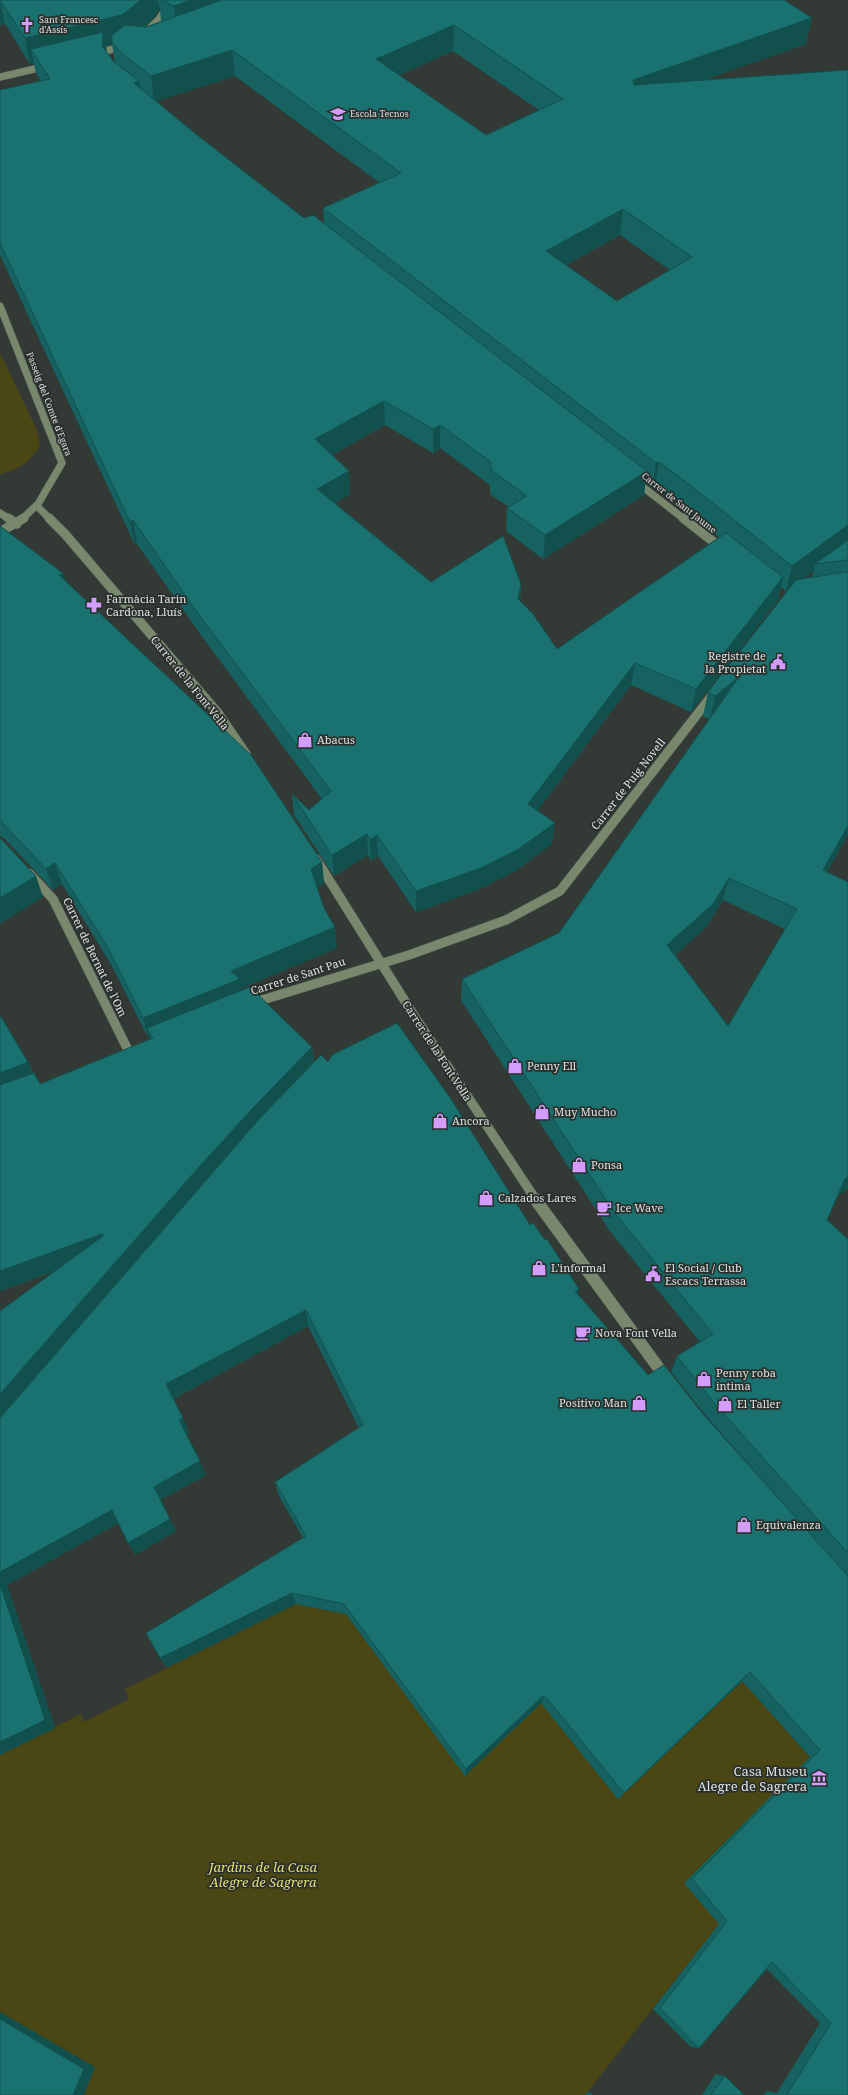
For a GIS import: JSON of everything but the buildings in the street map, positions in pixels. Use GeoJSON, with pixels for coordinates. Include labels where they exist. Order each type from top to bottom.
{"type":"FeatureCollection","features":[{"type":"Feature","properties":{"kind":"street"},"geometry":{"type":"LineString","coordinates":[[140,37],[154,25],[172,0]]}},
{"type":"Feature","properties":{"kind":"street"},"geometry":{"type":"LineString","coordinates":[[154,25],[162,29]]}},
{"type":"Feature","properties":{"kind":"street"},"geometry":{"type":"LineString","coordinates":[[89,55],[130,46],[111,59]]}},
{"type":"Feature","properties":{"kind":"street"},"geometry":{"type":"LineString","coordinates":[[0,77],[52,64]]}},
{"type":"Feature","properties":{"kind":"street","name":"Passeig del Comte d'Egara"},"geometry":{"type":"LineString","coordinates":[[0,306],[62,462],[38,506],[17,524],[0,532]]}},
{"type":"Feature","properties":{"kind":"street","name":"Carrer de Sant Jaume"},"geometry":{"type":"LineString","coordinates":[[627,475],[728,554]]}},
{"type":"Feature","properties":{"kind":"street","name":"Carrer de la Font Vella"},"geometry":{"type":"LineString","coordinates":[[38,506],[65,534],[218,713],[253,765]]}},
{"type":"Feature","properties":{"kind":"street"},"geometry":{"type":"LineString","coordinates":[[0,513],[17,524]]}},
{"type":"Feature","properties":{"kind":"street","name":"Carrer de Puig Novell"},"geometry":{"type":"LineString","coordinates":[[380,962],[408,955],[506,920],[560,891],[719,686]]}},
{"type":"Feature","properties":{"kind":"street","name":"Carrer de la Font Vella"},"geometry":{"type":"LineString","coordinates":[[310,850],[369,941],[380,962],[413,1014],[538,1202],[673,1387]]}},
{"type":"Feature","properties":{"kind":"street","name":"Carrer de Bernat de l'Om"},"geometry":{"type":"LineString","coordinates":[[21,864],[53,899],[129,1052]]}},
{"type":"Feature","properties":{"kind":"street","name":"Carrer de Sant Pau"},"geometry":{"type":"LineString","coordinates":[[238,1008],[260,999],[311,985],[380,962]]}},
{"type":"Feature","properties":{"kind":"green space"},"geometry":{"type":"Polygon","coordinates":[[[0,353],[37,430],[40,445],[28,461],[13,470],[0,474],[0,353]]]}},
{"type":"Feature","properties":{"kind":"green space","name":"Jardins de la Casa Alegre de Sagrera"},"geometry":{"type":"Polygon","coordinates":[[[296,1604],[346,1614],[465,1775],[541,1703],[618,1799],[742,1681],[810,1757],[685,1883],[719,1924],[585,2095],[84,2095],[95,2067],[0,2012],[0,1755],[81,1714],[84,1722],[129,1699],[125,1689],[296,1604]]]}},
{"type":"Feature","properties":{"kind":"place","name":"Sant Francesc d'Assís"},"geometry":{"type":"Point","coordinates":[27,25]}},
{"type":"Feature","properties":{"kind":"place","name":"Escola Tecnos"},"geometry":{"type":"Point","coordinates":[338,114]}},
{"type":"Feature","properties":{"kind":"place","name":"Farmàcia Tarin Cardona, Lluís"},"geometry":{"type":"Point","coordinates":[94,605]}},
{"type":"Feature","properties":{"kind":"place","name":"Registre de la Propietat"},"geometry":{"type":"Point","coordinates":[778,662]}},
{"type":"Feature","properties":{"kind":"place","name":"Abacus"},"geometry":{"type":"Point","coordinates":[305,740]}},
{"type":"Feature","properties":{"kind":"place","name":"Penny Ell"},"geometry":{"type":"Point","coordinates":[515,1066]}},
{"type":"Feature","properties":{"kind":"place","name":"Muy Mucho"},"geometry":{"type":"Point","coordinates":[542,1112]}},
{"type":"Feature","properties":{"kind":"place","name":"Ancora"},"geometry":{"type":"Point","coordinates":[440,1121]}},
{"type":"Feature","properties":{"kind":"place","name":"Ponsa"},"geometry":{"type":"Point","coordinates":[579,1165]}},
{"type":"Feature","properties":{"kind":"place","name":"Calzados Lares"},"geometry":{"type":"Point","coordinates":[486,1198]}},
{"type":"Feature","properties":{"kind":"place","name":"Ice Wave"},"geometry":{"type":"Point","coordinates":[604,1208]}},
{"type":"Feature","properties":{"kind":"place","name":"L'informal"},"geometry":{"type":"Point","coordinates":[539,1268]}},
{"type":"Feature","properties":{"kind":"place","name":"El Social / Club Escacs Terrassa"},"geometry":{"type":"Point","coordinates":[653,1274]}},
{"type":"Feature","properties":{"kind":"place","name":"Nova Font Vella"},"geometry":{"type":"Point","coordinates":[583,1333]}},
{"type":"Feature","properties":{"kind":"place","name":"Penny roba intima"},"geometry":{"type":"Point","coordinates":[704,1379]}},
{"type":"Feature","properties":{"kind":"place","name":"Positivo Man"},"geometry":{"type":"Point","coordinates":[639,1403]}},
{"type":"Feature","properties":{"kind":"place","name":"El Taller"},"geometry":{"type":"Point","coordinates":[725,1404]}},
{"type":"Feature","properties":{"kind":"place","name":"Equivalenza"},"geometry":{"type":"Point","coordinates":[744,1525]}},
{"type":"Feature","properties":{"kind":"place","name":"Casa Museu Alegre de Sagrera"},"geometry":{"type":"Point","coordinates":[819,1778]}}]}
